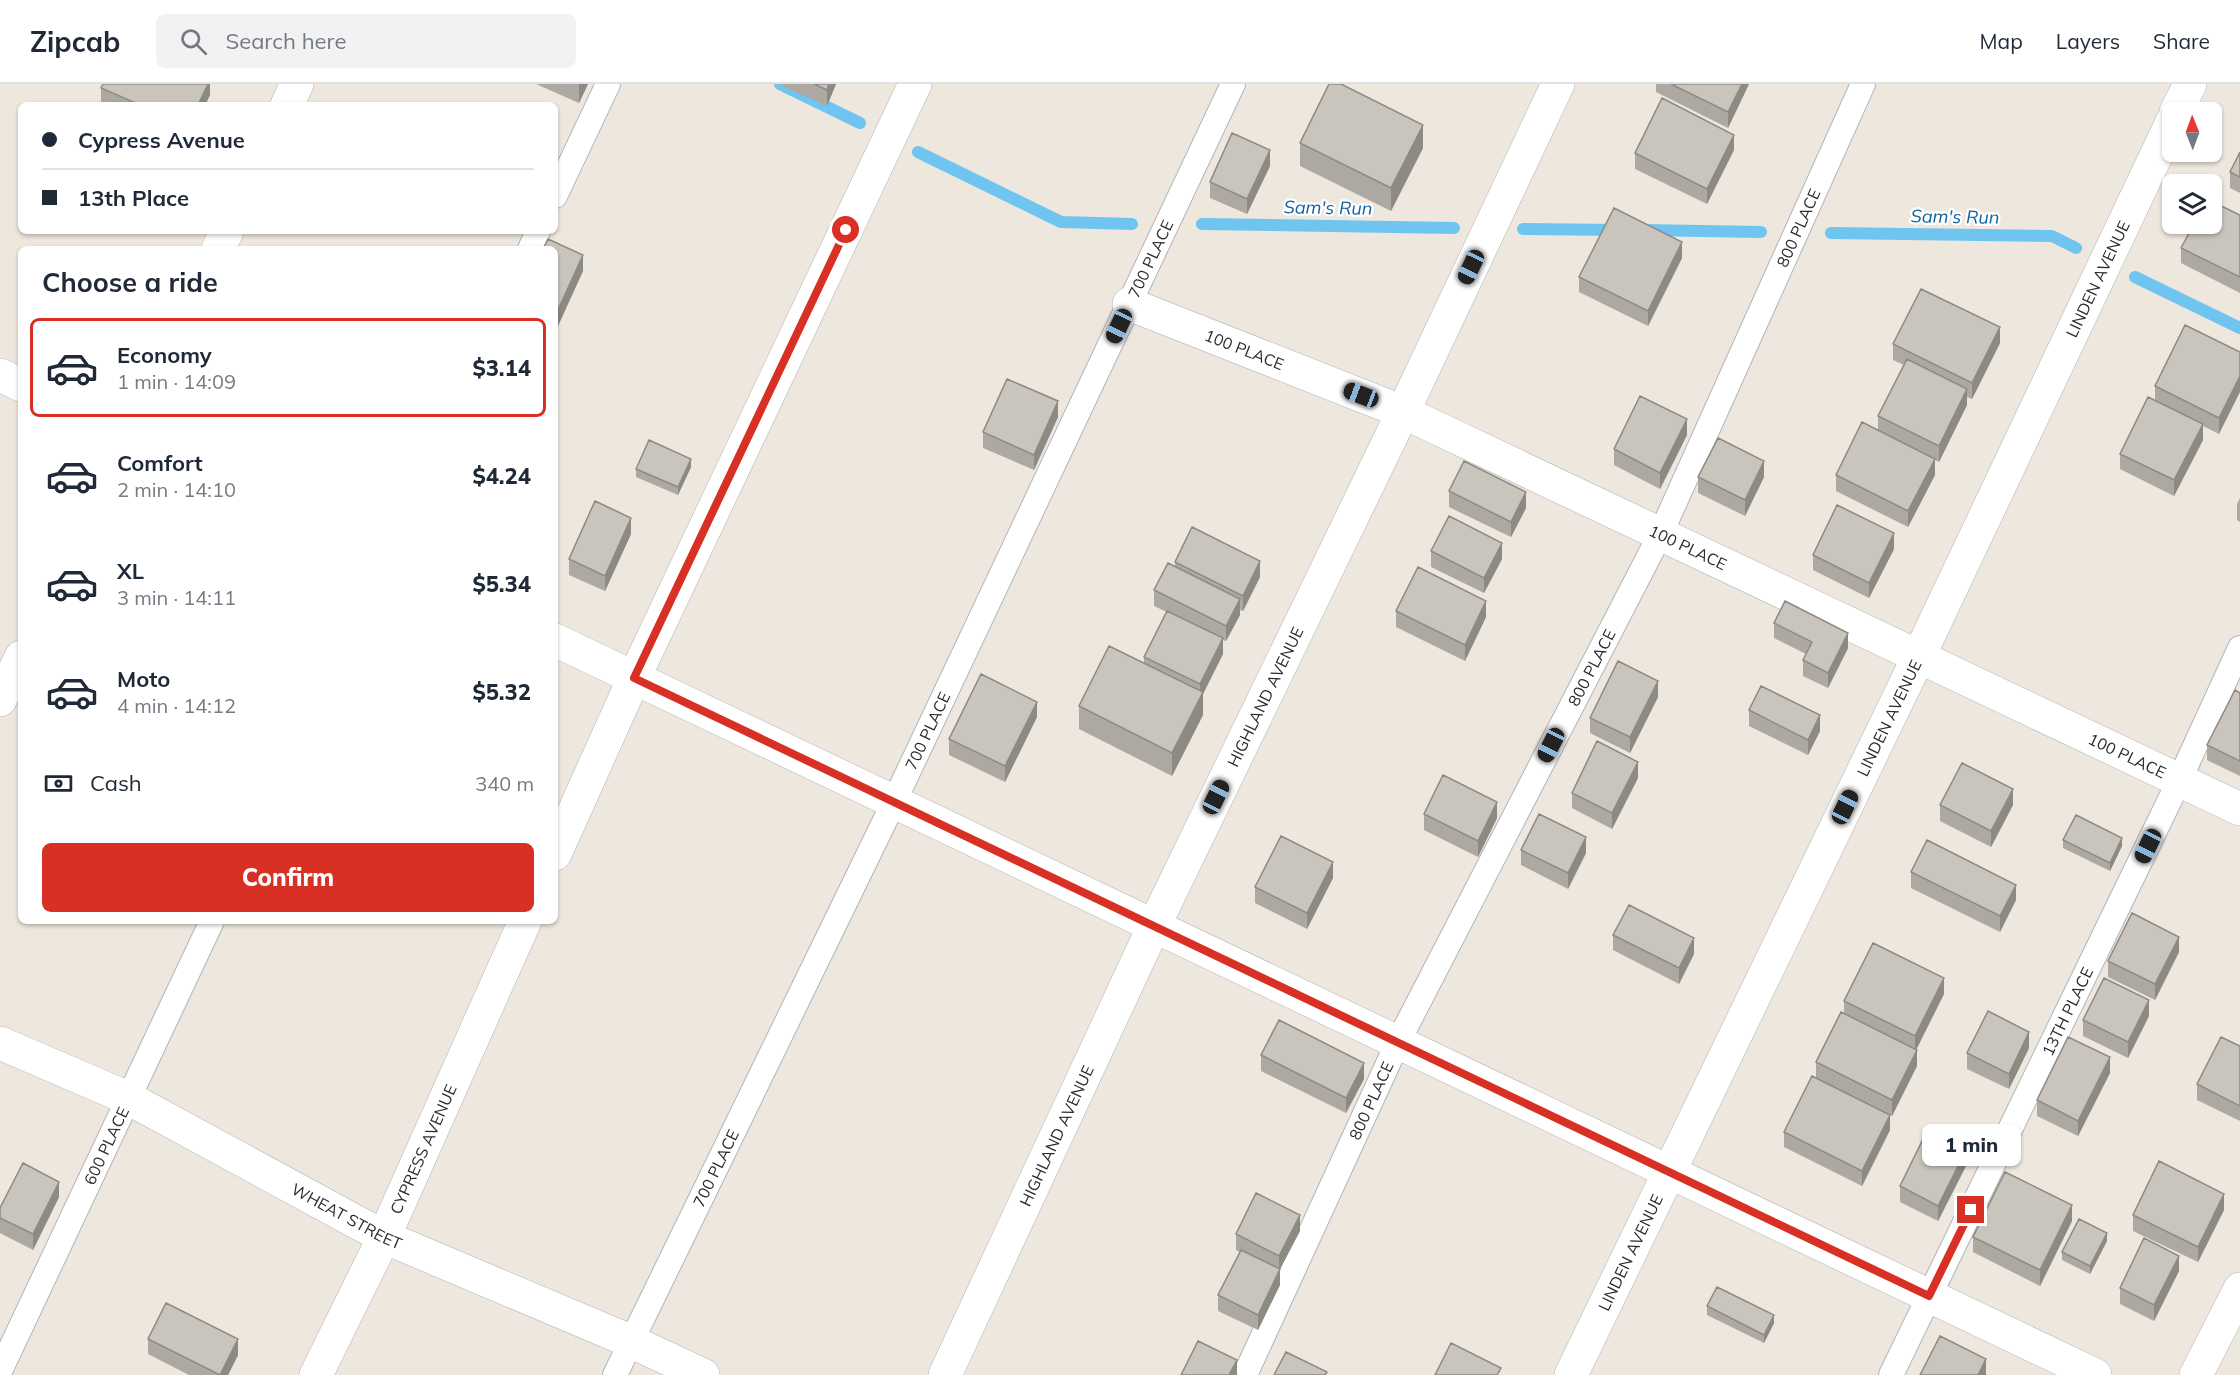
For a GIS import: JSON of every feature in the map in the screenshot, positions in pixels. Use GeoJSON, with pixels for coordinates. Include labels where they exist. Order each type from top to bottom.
{"type":"FeatureCollection","features":[{"type":"Feature","properties":{"kind":"street"},"geometry":{"type":"LineString","coordinates":[[288,102],[297,84]]}},
{"type":"Feature","properties":{"kind":"street"},"geometry":{"type":"LineString","coordinates":[[558,847],[634,678],[915,84]]}},
{"type":"Feature","properties":{"kind":"street","name":"HIGHLAND AVENUE"},"geometry":{"type":"LineString","coordinates":[[945,1375],[1154,926],[1403,412],[1558,84]]}},
{"type":"Feature","properties":{"kind":"street"},"geometry":{"type":"LineString","coordinates":[[2181,102],[2190,84]]}},
{"type":"Feature","properties":{"kind":"street","name":"LINDEN AVENUE"},"geometry":{"type":"LineString","coordinates":[[1571,1375],[1918,658],[2162,143]]}},
{"type":"Feature","properties":{"kind":"street","name":"100 PLACE"},"geometry":{"type":"LineString","coordinates":[[1129,304],[1403,412],[2240,810]]}},
{"type":"Feature","properties":{"kind":"street"},"geometry":{"type":"LineString","coordinates":[[0,375],[18,384]]}},
{"type":"Feature","properties":{"kind":"street"},"geometry":{"type":"LineString","coordinates":[[558,641],[2096,1375]]}},
{"type":"Feature","properties":{"kind":"street"},"geometry":{"type":"LineString","coordinates":[[0,700],[18,663]]}},
{"type":"Feature","properties":{"kind":"street","name":"CYPRESS AVENUE"},"geometry":{"type":"LineString","coordinates":[[316,1375],[384,1237],[524,924]]}},
{"type":"Feature","properties":{"kind":"street","name":"WHEAT STREET"},"geometry":{"type":"LineString","coordinates":[[0,1043],[128,1098],[384,1237],[630,1341],[702,1375]]}},
{"type":"Feature","properties":{"kind":"street"},"geometry":{"type":"LineString","coordinates":[[2196,1375],[2240,1289]]}},
{"type":"Feature","properties":{"kind":"lane"},"geometry":{"type":"LineString","coordinates":[[558,190],[608,84]]}},
{"type":"Feature","properties":{"kind":"lane","name":"700 PLACE"},"geometry":{"type":"LineString","coordinates":[[615,1375],[894,802],[1233,84]]}},
{"type":"Feature","properties":{"kind":"lane","name":"800 PLACE"},"geometry":{"type":"LineString","coordinates":[[1245,1375],[1398,1042],[1661,533],[1863,84]]}},
{"type":"Feature","properties":{"kind":"lane","name":"13TH PLACE"},"geometry":{"type":"LineString","coordinates":[[1891,1375],[2179,781],[2240,648]]}},
{"type":"Feature","properties":{"kind":"lane","name":"600 PLACE"},"geometry":{"type":"LineString","coordinates":[[0,1371],[211,924]]}},
{"type":"Feature","properties":{"kind":"building"},"geometry":{"type":"Polygon","coordinates":[[[103,84],[208,84],[199,102],[133,102],[101,88],[103,84]]]}},
{"type":"Feature","properties":{"kind":"building"},"geometry":{"type":"Polygon","coordinates":[[[814,84],[829,84],[827,90],[814,84]]]}},
{"type":"Feature","properties":{"kind":"building"},"geometry":{"type":"Polygon","coordinates":[[[1329,84],[1341,84],[1423,125],[1391,188],[1300,143],[1329,84]]]}},
{"type":"Feature","properties":{"kind":"building"},"geometry":{"type":"Polygon","coordinates":[[[1671,84],[1742,84],[1728,112],[1671,84]]]}},
{"type":"Feature","properties":{"kind":"building"},"geometry":{"type":"Polygon","coordinates":[[[1662,98],[1734,135],[1707,189],[1635,153],[1662,98]]]}},
{"type":"Feature","properties":{"kind":"building"},"geometry":{"type":"Polygon","coordinates":[[[1232,133],[1270,150],[1247,199],[1210,182],[1232,133]]]}},
{"type":"Feature","properties":{"kind":"building"},"geometry":{"type":"Polygon","coordinates":[[[2240,152],[2240,177],[2230,172],[2240,152]]]}},
{"type":"Feature","properties":{"kind":"building"},"geometry":{"type":"Polygon","coordinates":[[[2222,206],[2240,215],[2240,277],[2181,248],[2189,234],[2222,234],[2222,206]]]}},
{"type":"Feature","properties":{"kind":"building"},"geometry":{"type":"Polygon","coordinates":[[[1614,208],[1682,242],[1648,311],[1579,277],[1614,208]]]}},
{"type":"Feature","properties":{"kind":"building"},"geometry":{"type":"Polygon","coordinates":[[[548,239],[583,255],[558,310],[558,246],[544,246],[548,239]]]}},
{"type":"Feature","properties":{"kind":"building"},"geometry":{"type":"Polygon","coordinates":[[[1921,289],[2000,327],[1972,383],[1893,344],[1921,289]]]}},
{"type":"Feature","properties":{"kind":"building"},"geometry":{"type":"Polygon","coordinates":[[[2185,325],[2240,352],[2240,376],[2219,418],[2155,386],[2185,325]]]}},
{"type":"Feature","properties":{"kind":"building"},"geometry":{"type":"Polygon","coordinates":[[[1907,359],[1967,389],[1939,446],[1878,416],[1907,359]]]}},
{"type":"Feature","properties":{"kind":"building"},"geometry":{"type":"Polygon","coordinates":[[[1007,379],[1058,401],[1034,455],[983,432],[1007,379]]]}},
{"type":"Feature","properties":{"kind":"building"},"geometry":{"type":"Polygon","coordinates":[[[1640,396],[1687,419],[1660,473],[1614,449],[1640,396]]]}},
{"type":"Feature","properties":{"kind":"building"},"geometry":{"type":"Polygon","coordinates":[[[2148,397],[2203,424],[2174,480],[2120,454],[2148,397]]]}},
{"type":"Feature","properties":{"kind":"building"},"geometry":{"type":"Polygon","coordinates":[[[1862,422],[1935,459],[1908,511],[1836,475],[1862,422]]]}},
{"type":"Feature","properties":{"kind":"building"},"geometry":{"type":"Polygon","coordinates":[[[1718,438],[1764,461],[1745,500],[1698,477],[1718,438]]]}},
{"type":"Feature","properties":{"kind":"building"},"geometry":{"type":"Polygon","coordinates":[[[649,440],[691,459],[678,487],[636,469],[649,440]]]}},
{"type":"Feature","properties":{"kind":"building"},"geometry":{"type":"Polygon","coordinates":[[[1464,461],[1526,492],[1511,522],[1449,491],[1464,461]]]}},
{"type":"Feature","properties":{"kind":"building"},"geometry":{"type":"Polygon","coordinates":[[[595,501],[631,518],[605,576],[569,559],[595,501]]]}},
{"type":"Feature","properties":{"kind":"building"},"geometry":{"type":"Polygon","coordinates":[[[1837,505],[1894,533],[1869,583],[1813,555],[1837,505]]]}},
{"type":"Feature","properties":{"kind":"building"},"geometry":{"type":"Polygon","coordinates":[[[1449,516],[1502,543],[1484,578],[1431,551],[1449,516]]]}},
{"type":"Feature","properties":{"kind":"building"},"geometry":{"type":"Polygon","coordinates":[[[1192,527],[1260,561],[1243,596],[1175,562],[1192,527]]]}},
{"type":"Feature","properties":{"kind":"building"},"geometry":{"type":"Polygon","coordinates":[[[1168,563],[1240,599],[1226,626],[1154,590],[1168,563]]]}},
{"type":"Feature","properties":{"kind":"building"},"geometry":{"type":"Polygon","coordinates":[[[1418,567],[1486,601],[1465,645],[1396,611],[1418,567]]]}},
{"type":"Feature","properties":{"kind":"building"},"geometry":{"type":"Polygon","coordinates":[[[1785,601],[1848,633],[1828,673],[1803,660],[1812,642],[1774,623],[1785,601]]]}},
{"type":"Feature","properties":{"kind":"building"},"geometry":{"type":"Polygon","coordinates":[[[1167,611],[1223,638],[1200,684],[1144,657],[1167,611]]]}},
{"type":"Feature","properties":{"kind":"building"},"geometry":{"type":"Polygon","coordinates":[[[1109,646],[1203,692],[1172,753],[1079,706],[1109,646]]]}},
{"type":"Feature","properties":{"kind":"building"},"geometry":{"type":"Polygon","coordinates":[[[1618,661],[1658,681],[1630,737],[1590,718],[1618,661]]]}},
{"type":"Feature","properties":{"kind":"building"},"geometry":{"type":"Polygon","coordinates":[[[981,674],[1037,702],[1005,766],[949,739],[981,674]]]}},
{"type":"Feature","properties":{"kind":"building"},"geometry":{"type":"Polygon","coordinates":[[[1761,686],[1820,715],[1808,740],[1749,710],[1761,686]]]}},
{"type":"Feature","properties":{"kind":"building"},"geometry":{"type":"Polygon","coordinates":[[[2235,690],[2240,693],[2240,761],[2207,745],[2235,690]]]}},
{"type":"Feature","properties":{"kind":"building"},"geometry":{"type":"Polygon","coordinates":[[[1597,741],[1638,762],[1612,813],[1572,793],[1597,741]]]}},
{"type":"Feature","properties":{"kind":"building"},"geometry":{"type":"Polygon","coordinates":[[[1962,763],[2013,789],[1991,831],[1940,805],[1962,763]]]}},
{"type":"Feature","properties":{"kind":"building"},"geometry":{"type":"Polygon","coordinates":[[[1443,775],[1497,802],[1478,841],[1424,814],[1443,775]]]}},
{"type":"Feature","properties":{"kind":"building"},"geometry":{"type":"Polygon","coordinates":[[[1539,814],[1586,837],[1568,873],[1521,850],[1539,814]]]}},
{"type":"Feature","properties":{"kind":"building"},"geometry":{"type":"Polygon","coordinates":[[[2076,815],[2122,838],[2110,863],[2063,840],[2076,815]]]}},
{"type":"Feature","properties":{"kind":"building"},"geometry":{"type":"Polygon","coordinates":[[[1281,836],[1333,862],[1307,913],[1255,887],[1281,836]]]}},
{"type":"Feature","properties":{"kind":"building"},"geometry":{"type":"Polygon","coordinates":[[[1927,840],[2016,885],[2000,916],[1911,872],[1927,840]]]}},
{"type":"Feature","properties":{"kind":"building"},"geometry":{"type":"Polygon","coordinates":[[[1629,905],[1694,938],[1679,968],[1613,935],[1629,905]]]}},
{"type":"Feature","properties":{"kind":"building"},"geometry":{"type":"Polygon","coordinates":[[[2132,913],[2179,937],[2155,984],[2108,961],[2132,913]]]}},
{"type":"Feature","properties":{"kind":"building"},"geometry":{"type":"Polygon","coordinates":[[[1873,943],[1944,978],[1915,1036],[1844,1001],[1873,943]]]}},
{"type":"Feature","properties":{"kind":"building"},"geometry":{"type":"Polygon","coordinates":[[[2104,978],[2149,1000],[2128,1042],[2083,1020],[2104,978]]]}},
{"type":"Feature","properties":{"kind":"building"},"geometry":{"type":"Polygon","coordinates":[[[1988,1011],[2029,1032],[2009,1074],[1967,1053],[1988,1011]]]}},
{"type":"Feature","properties":{"kind":"building"},"geometry":{"type":"Polygon","coordinates":[[[1841,1012],[1917,1050],[1892,1100],[1816,1062],[1841,1012]]]}},
{"type":"Feature","properties":{"kind":"building"},"geometry":{"type":"Polygon","coordinates":[[[1279,1020],[1364,1063],[1346,1098],[1261,1055],[1279,1020]]]}},
{"type":"Feature","properties":{"kind":"building"},"geometry":{"type":"Polygon","coordinates":[[[2068,1037],[2110,1057],[2078,1121],[2037,1100],[2068,1037]]]}},
{"type":"Feature","properties":{"kind":"building"},"geometry":{"type":"Polygon","coordinates":[[[2221,1037],[2240,1046],[2240,1106],[2197,1084],[2221,1037]]]}},
{"type":"Feature","properties":{"kind":"building"},"geometry":{"type":"Polygon","coordinates":[[[1812,1076],[1890,1115],[1862,1171],[1784,1132],[1812,1076]]]}},
{"type":"Feature","properties":{"kind":"building"},"geometry":{"type":"Polygon","coordinates":[[[1927,1131],[1966,1150],[1938,1206],[1900,1186],[1927,1131]]]}},
{"type":"Feature","properties":{"kind":"building"},"geometry":{"type":"Polygon","coordinates":[[[2159,1161],[2224,1194],[2198,1247],[2133,1215],[2159,1161]]]}},
{"type":"Feature","properties":{"kind":"building"},"geometry":{"type":"Polygon","coordinates":[[[23,1163],[59,1182],[33,1234],[0,1218],[0,1208],[23,1163]]]}},
{"type":"Feature","properties":{"kind":"building"},"geometry":{"type":"Polygon","coordinates":[[[2005,1172],[2072,1205],[2040,1270],[1973,1237],[2005,1172]]]}},
{"type":"Feature","properties":{"kind":"building"},"geometry":{"type":"Polygon","coordinates":[[[1256,1193],[1300,1215],[1279,1256],[1236,1234],[1256,1193]]]}},
{"type":"Feature","properties":{"kind":"building"},"geometry":{"type":"Polygon","coordinates":[[[2079,1219],[2107,1233],[2090,1266],[2062,1252],[2079,1219]]]}},
{"type":"Feature","properties":{"kind":"building"},"geometry":{"type":"Polygon","coordinates":[[[2144,1238],[2179,1256],[2154,1305],[2120,1288],[2144,1238]]]}},
{"type":"Feature","properties":{"kind":"building"},"geometry":{"type":"Polygon","coordinates":[[[1241,1250],[1280,1269],[1258,1315],[1218,1295],[1241,1250]]]}},
{"type":"Feature","properties":{"kind":"building"},"geometry":{"type":"Polygon","coordinates":[[[1717,1287],[1774,1315],[1764,1335],[1707,1306],[1717,1287]]]}},
{"type":"Feature","properties":{"kind":"building"},"geometry":{"type":"Polygon","coordinates":[[[166,1303],[238,1339],[220,1375],[148,1339],[166,1303]]]}},
{"type":"Feature","properties":{"kind":"building"},"geometry":{"type":"Polygon","coordinates":[[[1940,1336],[1986,1359],[1978,1375],[1920,1375],[1940,1336]]]}},
{"type":"Feature","properties":{"kind":"building"},"geometry":{"type":"Polygon","coordinates":[[[1198,1341],[1237,1360],[1229,1375],[1181,1375],[1198,1341]]]}},
{"type":"Feature","properties":{"kind":"building"},"geometry":{"type":"Polygon","coordinates":[[[1451,1343],[1501,1368],[1497,1375],[1435,1375],[1451,1343]]]}},
{"type":"Feature","properties":{"kind":"building"},"geometry":{"type":"Polygon","coordinates":[[[1286,1352],[1327,1372],[1325,1375],[1274,1375],[1286,1352]]]}},
{"type":"Feature","properties":{"kind":"waterway","name":"Sam's Run"},"geometry":{"type":"LineString","coordinates":[[780,84],[860,123]]}},
{"type":"Feature","properties":{"kind":"waterway","name":"Sam's Run"},"geometry":{"type":"LineString","coordinates":[[918,152],[1061,222],[1132,224]]}},
{"type":"Feature","properties":{"kind":"waterway","name":"Sam's Run"},"geometry":{"type":"LineString","coordinates":[[1202,224],[1454,228]]}},
{"type":"Feature","properties":{"kind":"waterway","name":"Sam's Run"},"geometry":{"type":"LineString","coordinates":[[1523,229],[1619,230]]}},
{"type":"Feature","properties":{"kind":"waterway","name":"Sam's Run"},"geometry":{"type":"LineString","coordinates":[[1642,230],[1761,232]]}},
{"type":"Feature","properties":{"kind":"waterway","name":"Sam's Run"},"geometry":{"type":"LineString","coordinates":[[1831,233],[2052,236],[2076,248]]}},
{"type":"Feature","properties":{"kind":"waterway","name":"Sam's Run"},"geometry":{"type":"LineString","coordinates":[[2135,277],[2240,328]]}},
{"type":"Feature","properties":{"kind":"route"},"geometry":{"type":"LineString","coordinates":[[846,230],[634,678],[1929,1296],[1971,1210]]}}]}
